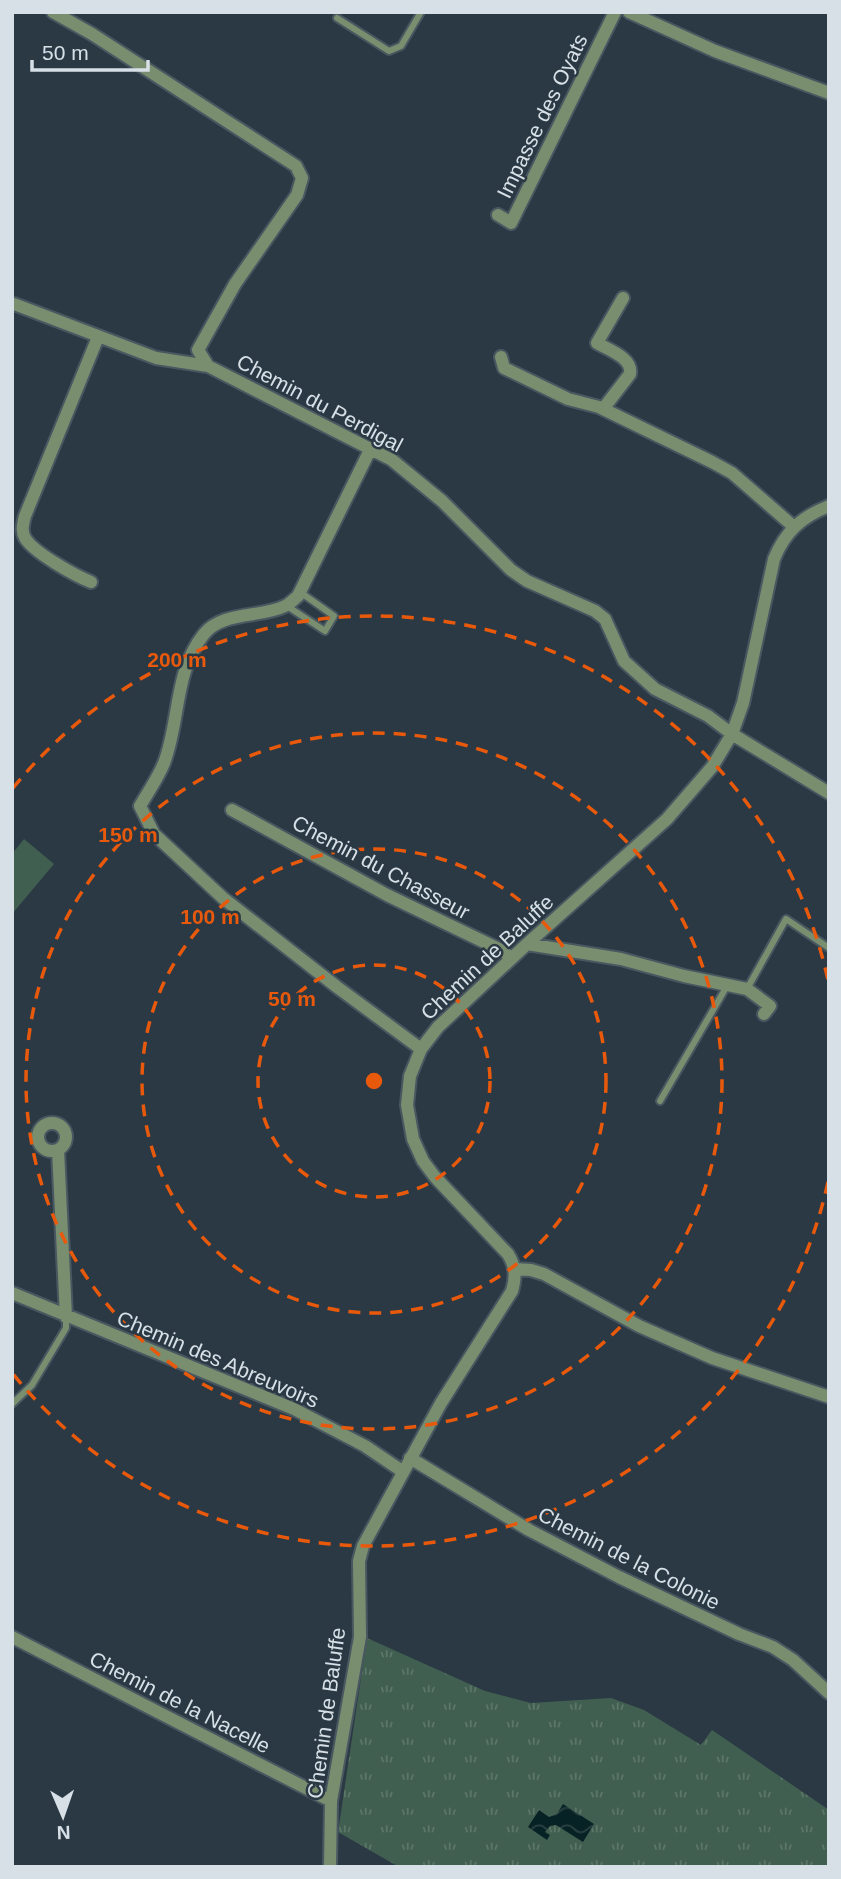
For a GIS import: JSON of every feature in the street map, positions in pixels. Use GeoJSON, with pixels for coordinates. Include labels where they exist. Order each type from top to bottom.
{"type":"FeatureCollection","features":[{"type":"Feature","properties":{"kind":"street","name":"Chemin du Perdigal"},"geometry":{"type":"LineString","coordinates":[[53,12],[92,34],[296,166],[302,178],[297,195],[234,284],[198,350],[208,366]]}},
{"type":"Feature","properties":{"kind":"street","name":"Impasse des Oyats"},"geometry":{"type":"LineString","coordinates":[[498,215],[511,223],[615,12]]}},
{"type":"Feature","properties":{"kind":"street"},"geometry":{"type":"LineString","coordinates":[[629,12],[715,51],[829,93]]}},
{"type":"Feature","properties":{"kind":"street"},"geometry":{"type":"LineString","coordinates":[[603,409],[630,374],[628,362],[597,343],[622,298]]}},
{"type":"Feature","properties":{"kind":"street","name":"Chemin du Perdigal"},"geometry":{"type":"LineString","coordinates":[[14,304],[156,358],[208,366],[392,460],[442,502],[511,570],[527,581],[595,611],[604,619],[624,661],[654,689],[708,716],[732,734],[829,793]]}},
{"type":"Feature","properties":{"kind":"street"},"geometry":{"type":"LineString","coordinates":[[91,582],[80,578],[34,548],[26,539],[22,528],[98,337]]}},
{"type":"Feature","properties":{"kind":"street"},"geometry":{"type":"LineString","coordinates":[[501,357],[505,368],[568,399],[603,409],[732,473],[793,526]]}},
{"type":"Feature","properties":{"kind":"street"},"geometry":{"type":"LineString","coordinates":[[371,448],[300,592],[286,606],[236,617],[205,633],[188,664],[180,687],[164,764],[140,806],[154,834],[223,898],[379,1020],[421,1049]]}},
{"type":"Feature","properties":{"kind":"street","name":"Chemin de Baluffe"},"geometry":{"type":"LineString","coordinates":[[330,1867],[331,1801],[360,1637],[359,1561],[363,1546],[441,1402],[512,1291],[514,1269],[508,1254],[422,1161],[407,1105],[410,1076],[421,1049],[438,1027],[667,819],[712,767],[732,734],[751,672],[774,559],[780,543],[793,526],[829,506]]}},
{"type":"Feature","properties":{"kind":"street","name":"Chemin du Chasseur"},"geometry":{"type":"LineString","coordinates":[[232,810],[387,895],[503,951],[511,958]]}},
{"type":"Feature","properties":{"kind":"street"},"geometry":{"type":"LineString","coordinates":[[527,944],[621,959],[747,989],[769,1006],[764,1014]]}},
{"type":"Feature","properties":{"kind":"street"},"geometry":{"type":"LineString","coordinates":[[58,1150],[66,1317]]}},
{"type":"Feature","properties":{"kind":"street"},"geometry":{"type":"LineString","coordinates":[[514,1269],[544,1274],[639,1326],[712,1358],[829,1397]]}},
{"type":"Feature","properties":{"kind":"street","name":"Chemin des Abreuvoirs"},"geometry":{"type":"LineString","coordinates":[[12,1293],[294,1409],[366,1446],[402,1471]]}},
{"type":"Feature","properties":{"kind":"street","name":"Chemin de la Colonie"},"geometry":{"type":"LineString","coordinates":[[410,1458],[529,1530],[739,1634],[773,1647],[793,1660],[829,1693]]}},
{"type":"Feature","properties":{"kind":"street","name":"Chemin de la Nacelle"},"geometry":{"type":"LineString","coordinates":[[12,1637],[331,1801]]}},
{"type":"Feature","properties":{"kind":"lane"},"geometry":{"type":"LineString","coordinates":[[337,18],[389,51],[401,46],[421,12]]}},
{"type":"Feature","properties":{"kind":"lane"},"geometry":{"type":"LineString","coordinates":[[286,606],[325,631],[334,616],[300,592]]}},
{"type":"Feature","properties":{"kind":"lane"},"geometry":{"type":"LineString","coordinates":[[747,989],[786,919],[829,948]]}},
{"type":"Feature","properties":{"kind":"lane"},"geometry":{"type":"LineString","coordinates":[[660,1101],[728,984]]}},
{"type":"Feature","properties":{"kind":"lane"},"geometry":{"type":"LineString","coordinates":[[12,1405],[36,1378],[66,1328],[66,1317]]}},
{"type":"Feature","properties":{"kind":"green space"},"geometry":{"type":"Polygon","coordinates":[[[24,839],[54,864],[12,914],[12,854],[24,839]]]}},
{"type":"Feature","properties":{"kind":"green space"},"geometry":{"type":"Polygon","coordinates":[[[367,1638],[485,1691],[531,1703],[611,1698],[644,1710],[701,1745],[712,1730],[829,1810],[829,1867],[399,1867],[338,1832],[367,1638]]]}},
{"type":"Feature","properties":{"kind":"water"},"geometry":{"type":"Polygon","coordinates":[[[563,1804],[594,1824],[583,1842],[556,1825],[550,1826],[545,1832],[550,1835],[547,1840],[528,1827],[539,1810],[549,1817],[557,1814],[563,1804]]]}}]}
